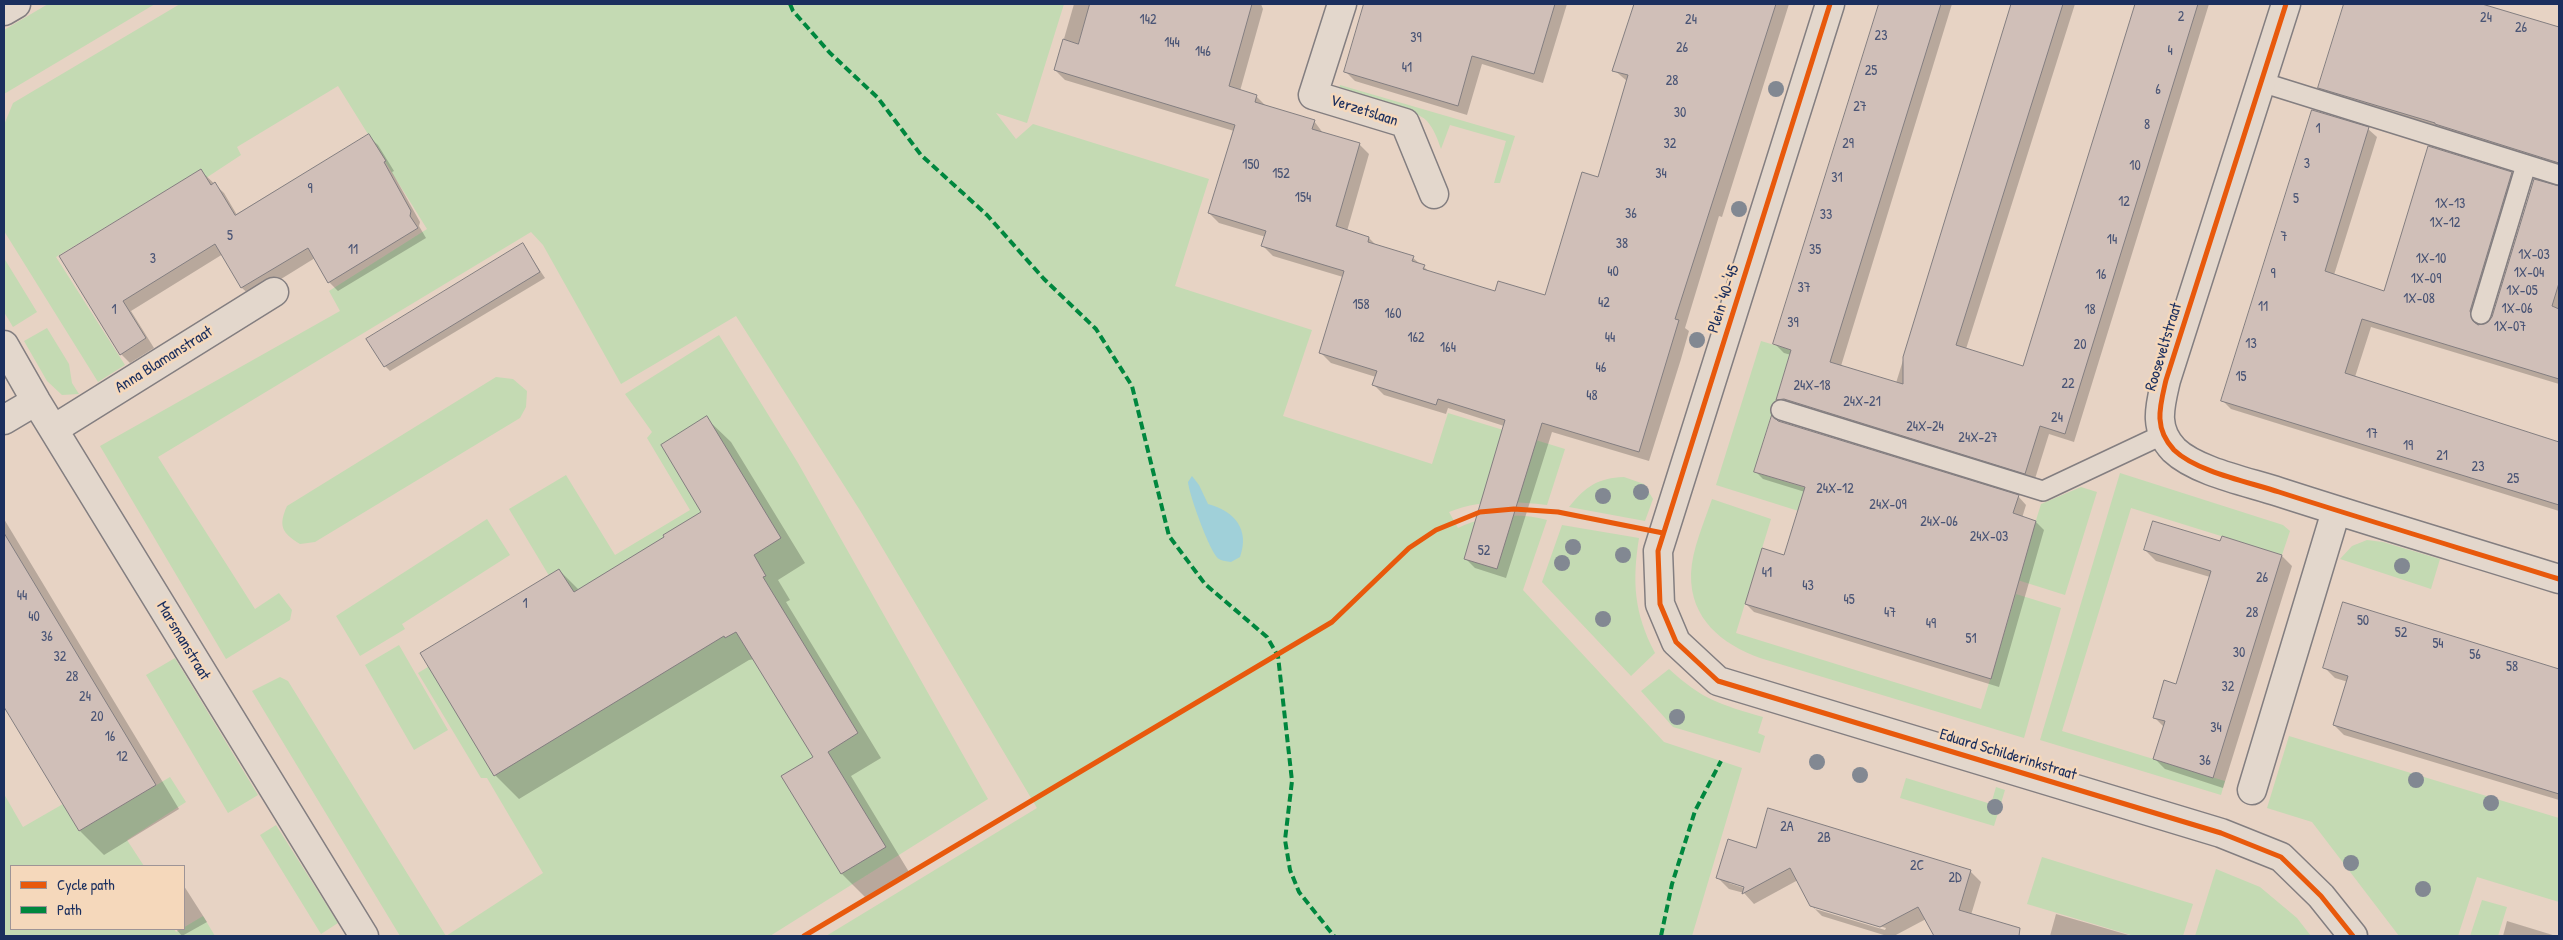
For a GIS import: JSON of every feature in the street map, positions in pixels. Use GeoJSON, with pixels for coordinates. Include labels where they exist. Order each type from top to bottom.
{"type":"FeatureCollection","features":[{"type":"Feature","properties":{"kind":"street"},"geometry":{"type":"LineString","coordinates":[[4,11],[16,4]]}},
{"type":"Feature","properties":{"kind":"street","name":"Verzetslaan"},"geometry":{"type":"LineString","coordinates":[[1342,4],[1313,95],[1405,124],[1434,194]]}},
{"type":"Feature","properties":{"kind":"street","name":"Plein '40-'45"},"geometry":{"type":"LineString","coordinates":[[1660,604],[1658,551],[1830,4]]}},
{"type":"Feature","properties":{"kind":"street","name":"Rooseveltstraat"},"geometry":{"type":"LineString","coordinates":[[2162,435],[2158,415],[2166,380],[2286,4]]}},
{"type":"Feature","properties":{"kind":"street","name":"Anna Blamanstraat"},"geometry":{"type":"LineString","coordinates":[[54,429],[274,292]]}},
{"type":"Feature","properties":{"kind":"street","name":"Marsmanstraat"},"geometry":{"type":"LineString","coordinates":[[4,345],[36,401],[364,936]]}},
{"type":"Feature","properties":{"kind":"street"},"geometry":{"type":"LineString","coordinates":[[4,420],[36,401]]}},
{"type":"Feature","properties":{"kind":"street"},"geometry":{"type":"LineString","coordinates":[[2162,435],[2175,451],[2201,467],[2336,511],[2559,579]]}},
{"type":"Feature","properties":{"kind":"street"},"geometry":{"type":"LineString","coordinates":[[2252,790],[2336,511]]}},
{"type":"Feature","properties":{"kind":"street","name":"Eduard Schilderinkstraat"},"geometry":{"type":"LineString","coordinates":[[1660,604],[1676,642],[1718,681],[2221,833],[2263,849],[2281,857],[2321,896],[2353,936]]}},
{"type":"Feature","properties":{"kind":"lane"},"geometry":{"type":"LineString","coordinates":[[2261,82],[2559,175]]}},
{"type":"Feature","properties":{"kind":"lane"},"geometry":{"type":"LineString","coordinates":[[2481,314],[2526,165]]}},
{"type":"Feature","properties":{"kind":"lane"},"geometry":{"type":"LineString","coordinates":[[1781,410],[2043,492],[2162,435]]}},
{"type":"Feature","properties":{"kind":"green space"},"geometry":{"type":"Polygon","coordinates":[[[48,4],[155,4],[4,94],[4,30],[48,4]]]}},
{"type":"Feature","properties":{"kind":"green space"},"geometry":{"type":"Polygon","coordinates":[[[180,4],[1064,4],[1027,123],[996,113],[1016,139],[1033,124],[1209,179],[1175,286],[1312,330],[1283,416],[1432,464],[1448,413],[1565,449],[1547,505],[1497,502],[1473,505],[1449,512],[1458,528],[1479,520],[1501,516],[1524,516],[1547,520],[1523,590],[1664,742],[1742,768],[1692,936],[826,936],[1037,808],[861,512],[736,316],[621,384],[543,245],[531,232],[158,457],[255,609],[279,593],[292,610],[290,620],[226,659],[100,446],[340,311],[329,291],[427,229],[338,86],[237,147],[241,155],[206,178],[200,170],[56,257],[125,365],[98,382],[4,231],[4,125],[13,103],[180,4]]]}},
{"type":"Feature","properties":{"kind":"green space"},"geometry":{"type":"Polygon","coordinates":[[[1340,85],[1515,136],[1500,183],[1494,183],[1506,141],[1450,125],[1441,149],[1432,127],[1421,116],[1411,111],[1339,88],[1340,85]]]}},
{"type":"Feature","properties":{"kind":"green space"},"geometry":{"type":"Polygon","coordinates":[[[4,258],[37,312],[13,327],[4,312],[4,258]]]}},
{"type":"Feature","properties":{"kind":"green space"},"geometry":{"type":"Polygon","coordinates":[[[47,328],[69,364],[72,383],[79,394],[62,395],[47,381],[24,341],[47,328]]]}},
{"type":"Feature","properties":{"kind":"green space"},"geometry":{"type":"Polygon","coordinates":[[[719,335],[798,463],[988,799],[770,936],[446,936],[543,873],[487,778],[481,778],[418,673],[557,589],[509,509],[566,475],[615,555],[690,510],[647,438],[652,432],[625,394],[719,335]]]}},
{"type":"Feature","properties":{"kind":"green space"},"geometry":{"type":"Polygon","coordinates":[[[1761,341],[1791,350],[1754,472],[2025,556],[2041,504],[2081,487],[2097,492],[2065,595],[1716,485],[1761,341]]]}},
{"type":"Feature","properties":{"kind":"green space"},"geometry":{"type":"Polygon","coordinates":[[[496,377],[513,379],[527,391],[526,407],[520,418],[315,542],[300,544],[289,536],[283,528],[284,513],[287,506],[496,377]]]}},
{"type":"Feature","properties":{"kind":"green space"},"geometry":{"type":"Polygon","coordinates":[[[2120,473],[2283,525],[2290,531],[2282,555],[2131,508],[2062,731],[2225,781],[2221,795],[2040,740],[2120,473]]]}},
{"type":"Feature","properties":{"kind":"green space"},"geometry":{"type":"Polygon","coordinates":[[[1624,477],[1644,484],[1653,499],[1645,521],[1569,507],[1593,484],[1607,479],[1624,477]]]}},
{"type":"Feature","properties":{"kind":"green space"},"geometry":{"type":"Polygon","coordinates":[[[1712,499],[1771,519],[1736,633],[1981,709],[2016,594],[2061,608],[2024,738],[1760,658],[1721,637],[1702,617],[1692,590],[1691,574],[1696,546],[1712,499]]]}},
{"type":"Feature","properties":{"kind":"green space"},"geometry":{"type":"Polygon","coordinates":[[[487,519],[510,555],[402,624],[405,629],[360,656],[336,616],[487,519]]]}},
{"type":"Feature","properties":{"kind":"green space"},"geometry":{"type":"Polygon","coordinates":[[[1562,525],[1639,538],[1635,583],[1636,597],[1643,624],[1655,653],[1631,676],[1542,582],[1562,525]]]}},
{"type":"Feature","properties":{"kind":"green space"},"geometry":{"type":"Polygon","coordinates":[[[2367,540],[2383,542],[2440,559],[2431,589],[2340,559],[2352,546],[2367,540]]]}},
{"type":"Feature","properties":{"kind":"green space"},"geometry":{"type":"Polygon","coordinates":[[[399,645],[448,730],[414,750],[365,665],[399,645]]]}},
{"type":"Feature","properties":{"kind":"green space"},"geometry":{"type":"Polygon","coordinates":[[[175,658],[258,795],[228,813],[146,675],[175,658]]]}},
{"type":"Feature","properties":{"kind":"green space"},"geometry":{"type":"Polygon","coordinates":[[[1669,669],[1692,688],[1712,700],[1763,717],[1758,733],[1765,736],[1760,753],[1673,727],[1641,691],[1669,669]]]}},
{"type":"Feature","properties":{"kind":"green space"},"geometry":{"type":"Polygon","coordinates":[[[280,677],[288,681],[446,936],[400,936],[252,691],[280,677]]]}},
{"type":"Feature","properties":{"kind":"green space"},"geometry":{"type":"Polygon","coordinates":[[[2289,736],[2559,818],[2559,902],[2477,877],[2458,936],[2399,936],[2312,822],[2267,808],[2289,736]]]}},
{"type":"Feature","properties":{"kind":"green space"},"geometry":{"type":"Polygon","coordinates":[[[170,777],[186,802],[127,840],[143,865],[10,865],[10,930],[175,930],[176,932],[185,930],[185,927],[203,916],[215,936],[4,936],[4,794],[23,827],[63,804],[79,831],[170,777]]]}},
{"type":"Feature","properties":{"kind":"green space"},"geometry":{"type":"Polygon","coordinates":[[[1906,778],[1991,804],[1996,787],[2005,790],[1994,826],[1900,798],[1906,778]]]}},
{"type":"Feature","properties":{"kind":"green space"},"geometry":{"type":"Polygon","coordinates":[[[276,825],[338,923],[321,934],[260,835],[276,825]]]}},
{"type":"Feature","properties":{"kind":"green space"},"geometry":{"type":"Polygon","coordinates":[[[2042,857],[2193,904],[2183,936],[2134,936],[2027,904],[2042,857]]]}},
{"type":"Feature","properties":{"kind":"green space"},"geometry":{"type":"Polygon","coordinates":[[[2216,869],[2260,887],[2297,918],[2311,936],[2195,936],[2216,869]]]}},
{"type":"Feature","properties":{"kind":"green space"},"geometry":{"type":"Polygon","coordinates":[[[2482,900],[2507,907],[2498,936],[2470,936],[2482,900]]]}},
{"type":"Feature","properties":{"kind":"water"},"geometry":{"type":"Polygon","coordinates":[[[1192,476],[1199,485],[1208,504],[1226,511],[1238,523],[1243,538],[1243,547],[1240,557],[1231,562],[1219,559],[1210,546],[1189,489],[1188,482],[1192,476]]]}},
{"type":"Feature","properties":{"kind":"building"},"geometry":{"type":"Polygon","coordinates":[[[1090,4],[1252,4],[1229,86],[1257,95],[1255,102],[1315,120],[1312,129],[1360,143],[1336,226],[1369,237],[1368,242],[1414,256],[1412,261],[1425,265],[1423,269],[1495,291],[1498,281],[1545,295],[1582,172],[1598,177],[1628,75],[1612,71],[1634,4],[1776,4],[1675,319],[1679,320],[1639,452],[1542,423],[1497,569],[1464,559],[1505,420],[1438,399],[1436,405],[1372,385],[1377,371],[1319,353],[1344,271],[1261,246],[1266,231],[1208,213],[1235,125],[1054,70],[1063,39],[1078,44],[1090,4]]]}},
{"type":"Feature","properties":{"kind":"building"},"geometry":{"type":"Polygon","coordinates":[[[1364,4],[1555,4],[1534,74],[1472,56],[1458,106],[1344,72],[1364,4]]]}},
{"type":"Feature","properties":{"kind":"building"},"geometry":{"type":"Polygon","coordinates":[[[1879,4],[1941,4],[1830,362],[1903,384],[1903,357],[2011,4],[2063,4],[1956,345],[2023,366],[2135,4],[2198,4],[2065,434],[2040,426],[2025,474],[1784,399],[1776,400],[1791,350],[1773,344],[1879,4]]]}},
{"type":"Feature","properties":{"kind":"building"},"geometry":{"type":"Polygon","coordinates":[[[2344,4],[2482,4],[2559,27],[2559,163],[2318,88],[2344,4]]]}},
{"type":"Feature","properties":{"kind":"building"},"geometry":{"type":"Polygon","coordinates":[[[2312,110],[2369,127],[2325,271],[2384,291],[2428,146],[2512,172],[2470,311],[2473,321],[2478,325],[2488,322],[2492,317],[2534,179],[2559,186],[2559,283],[2552,306],[2559,309],[2559,379],[2362,319],[2345,373],[2559,442],[2559,505],[2221,401],[2312,110]]]}},
{"type":"Feature","properties":{"kind":"building"},"geometry":{"type":"Polygon","coordinates":[[[369,134],[386,161],[384,162],[411,211],[410,216],[418,228],[328,283],[308,248],[241,288],[215,244],[123,301],[146,338],[120,355],[59,256],[201,169],[211,185],[215,182],[235,215],[369,134]]]}},
{"type":"Feature","properties":{"kind":"building"},"geometry":{"type":"Polygon","coordinates":[[[523,243],[540,272],[384,367],[366,339],[523,243]]]}},
{"type":"Feature","properties":{"kind":"building"},"geometry":{"type":"Polygon","coordinates":[[[1772,415],[1778,421],[2019,495],[2013,513],[2036,521],[1991,679],[1745,604],[1762,548],[1784,555],[1805,487],[1754,472],[1772,415]]]}},
{"type":"Feature","properties":{"kind":"building"},"geometry":{"type":"Polygon","coordinates":[[[707,416],[781,538],[754,555],[766,576],[763,577],[858,733],[828,752],[886,847],[841,874],[781,776],[813,757],[736,632],[725,638],[724,636],[494,776],[420,653],[559,569],[574,592],[701,512],[661,445],[707,416]]]}},
{"type":"Feature","properties":{"kind":"building"},"geometry":{"type":"Polygon","coordinates":[[[2153,521],[2220,541],[2222,536],[2282,555],[2213,778],[2153,759],[2165,721],[2153,718],[2164,680],[2176,684],[2211,571],[2144,550],[2153,521]]]}},
{"type":"Feature","properties":{"kind":"building"},"geometry":{"type":"Polygon","coordinates":[[[4,533],[156,785],[79,831],[4,707],[4,533]]]}},
{"type":"Feature","properties":{"kind":"building"},"geometry":{"type":"Polygon","coordinates":[[[2343,602],[2559,669],[2559,794],[2333,725],[2348,676],[2323,668],[2343,602]]]}},
{"type":"Feature","properties":{"kind":"building"},"geometry":{"type":"Polygon","coordinates":[[[1768,808],[1971,870],[1959,910],[2020,928],[2019,936],[1934,936],[1918,907],[1880,927],[1810,906],[1790,868],[1742,894],[1744,887],[1716,878],[1728,839],[1756,848],[1768,808]]]}},
{"type":"Feature","properties":{"kind":"marked path"},"geometry":{"type":"LineString","coordinates":[[790,4],[793,11],[830,53],[878,98],[921,155],[987,215],[1044,279],[1096,329],[1132,386],[1169,536],[1205,584],[1267,637],[1278,656],[1292,781],[1285,840],[1290,870],[1299,892],[1334,936]]}},
{"type":"Feature","properties":{"kind":"marked path"},"geometry":{"type":"LineString","coordinates":[[1661,936],[1672,884],[1695,811],[1721,761]]}},
{"type":"Feature","properties":{"kind":"cycle path"},"geometry":{"type":"LineString","coordinates":[[1830,4],[1658,551],[1660,604],[1676,642],[1718,681],[2221,833],[2281,857],[2321,896],[2353,936]]}},
{"type":"Feature","properties":{"kind":"cycle path"},"geometry":{"type":"LineString","coordinates":[[2286,4],[2166,380],[2160,416],[2163,433],[2167,442],[2184,458],[2209,470],[2559,579]]}},
{"type":"Feature","properties":{"kind":"cycle path"},"geometry":{"type":"LineString","coordinates":[[804,936],[1332,622],[1409,548],[1436,530],[1480,512],[1514,509],[1558,512],[1663,533]]}}]}
